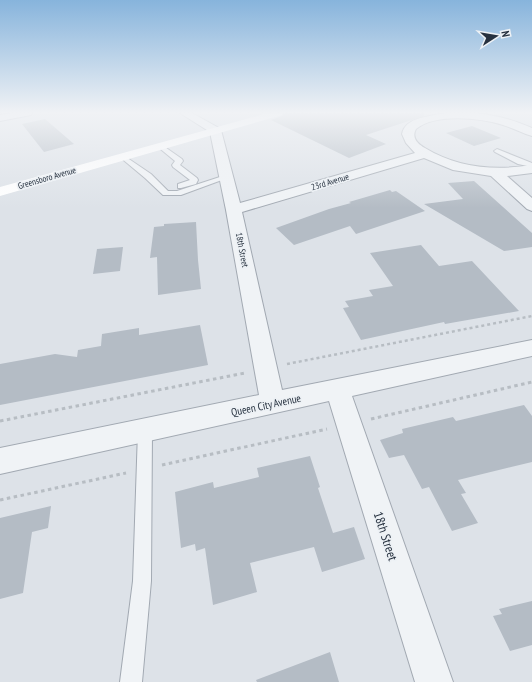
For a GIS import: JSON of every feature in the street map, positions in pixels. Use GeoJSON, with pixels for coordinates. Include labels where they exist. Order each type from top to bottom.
{"type":"FeatureCollection","features":[{"type":"Feature","properties":{"kind":"main road","name":"Greensboro Avenue"},"geometry":{"type":"LineString","coordinates":[[0,192],[164,145]]}},
{"type":"Feature","properties":{"kind":"street","name":"18th Street"},"geometry":{"type":"LineString","coordinates":[[218,145],[234,210],[273,404]]}},
{"type":"Feature","properties":{"kind":"street"},"geometry":{"type":"LineString","coordinates":[[413,145],[425,154],[444,162],[459,166],[494,172],[532,169]]}},
{"type":"Feature","properties":{"kind":"street","name":"23rd Avenue"},"geometry":{"type":"LineString","coordinates":[[234,210],[425,154]]}},
{"type":"Feature","properties":{"kind":"street"},"geometry":{"type":"LineString","coordinates":[[494,172],[532,206]]}},
{"type":"Feature","properties":{"kind":"street","name":"Queen City Avenue"},"geometry":{"type":"LineString","coordinates":[[0,461],[532,348]]}},
{"type":"Feature","properties":{"kind":"street","name":"18th Street"},"geometry":{"type":"LineString","coordinates":[[338,390],[434,682]]}},
{"type":"Feature","properties":{"kind":"lane"},"geometry":{"type":"LineString","coordinates":[[148,176],[155,178],[168,188],[172,189],[193,182],[194,180],[176,165],[179,160],[160,146]]}},
{"type":"Feature","properties":{"kind":"lane"},"geometry":{"type":"LineString","coordinates":[[497,151],[521,162],[532,165]]}},
{"type":"Feature","properties":{"kind":"lane"},"geometry":{"type":"LineString","coordinates":[[123,157],[148,176],[166,193],[170,194],[178,193],[226,177]]}},
{"type":"Feature","properties":{"kind":"lane"},"geometry":{"type":"LineString","coordinates":[[131,682],[142,581],[145,430]]}},
{"type":"Feature","properties":{"kind":"path"},"geometry":{"type":"LineString","coordinates":[[0,421],[532,316]]}},
{"type":"Feature","properties":{"kind":"path"},"geometry":{"type":"LineString","coordinates":[[0,500],[349,424],[532,382]]}},
{"type":"Feature","properties":{"kind":"building"},"geometry":{"type":"Polygon","coordinates":[[[38,145],[71,145],[44,152],[38,145]]]}},
{"type":"Feature","properties":{"kind":"building"},"geometry":{"type":"Polygon","coordinates":[[[322,145],[384,145],[349,158],[322,145]]]}},
{"type":"Feature","properties":{"kind":"building"},"geometry":{"type":"Polygon","coordinates":[[[474,181],[532,233],[532,247],[504,251],[424,204],[463,199],[448,183],[474,181]]]}},
{"type":"Feature","properties":{"kind":"building"},"geometry":{"type":"Polygon","coordinates":[[[390,190],[392,192],[396,191],[425,211],[356,234],[350,226],[294,245],[276,228],[329,209],[351,203],[349,202],[390,190]]]}},
{"type":"Feature","properties":{"kind":"building"},"geometry":{"type":"Polygon","coordinates":[[[196,222],[201,289],[158,295],[157,257],[150,258],[154,227],[164,226],[164,224],[196,222]]]}},
{"type":"Feature","properties":{"kind":"building"},"geometry":{"type":"Polygon","coordinates":[[[421,245],[439,266],[472,261],[519,311],[445,324],[444,322],[361,340],[343,308],[349,307],[345,301],[373,296],[369,290],[393,286],[370,253],[421,245]]]}},
{"type":"Feature","properties":{"kind":"building"},"geometry":{"type":"Polygon","coordinates":[[[123,247],[120,271],[93,274],[97,249],[123,247]]]}},
{"type":"Feature","properties":{"kind":"building"},"geometry":{"type":"Polygon","coordinates":[[[200,325],[208,365],[0,405],[0,364],[55,354],[77,357],[78,350],[101,346],[102,334],[139,328],[139,335],[200,325]]]}},
{"type":"Feature","properties":{"kind":"building"},"geometry":{"type":"Polygon","coordinates":[[[524,405],[532,416],[532,462],[458,480],[466,493],[461,494],[478,523],[452,531],[429,487],[422,489],[404,455],[389,458],[380,440],[403,433],[402,429],[453,417],[456,421],[524,405]]]}},
{"type":"Feature","properties":{"kind":"building"},"geometry":{"type":"Polygon","coordinates":[[[310,456],[320,487],[318,488],[333,533],[354,527],[365,559],[322,572],[314,547],[250,563],[257,592],[213,605],[205,548],[196,551],[195,544],[181,548],[175,492],[213,482],[214,488],[259,477],[257,468],[310,456]]]}},
{"type":"Feature","properties":{"kind":"building"},"geometry":{"type":"Polygon","coordinates":[[[51,506],[48,528],[32,532],[23,593],[0,599],[0,518],[51,506]]]}},
{"type":"Feature","properties":{"kind":"building"},"geometry":{"type":"Polygon","coordinates":[[[532,601],[532,645],[510,651],[493,616],[502,614],[499,609],[532,601]]]}},
{"type":"Feature","properties":{"kind":"building"},"geometry":{"type":"Polygon","coordinates":[[[330,652],[339,682],[257,682],[256,680],[330,652]]]}}]}
